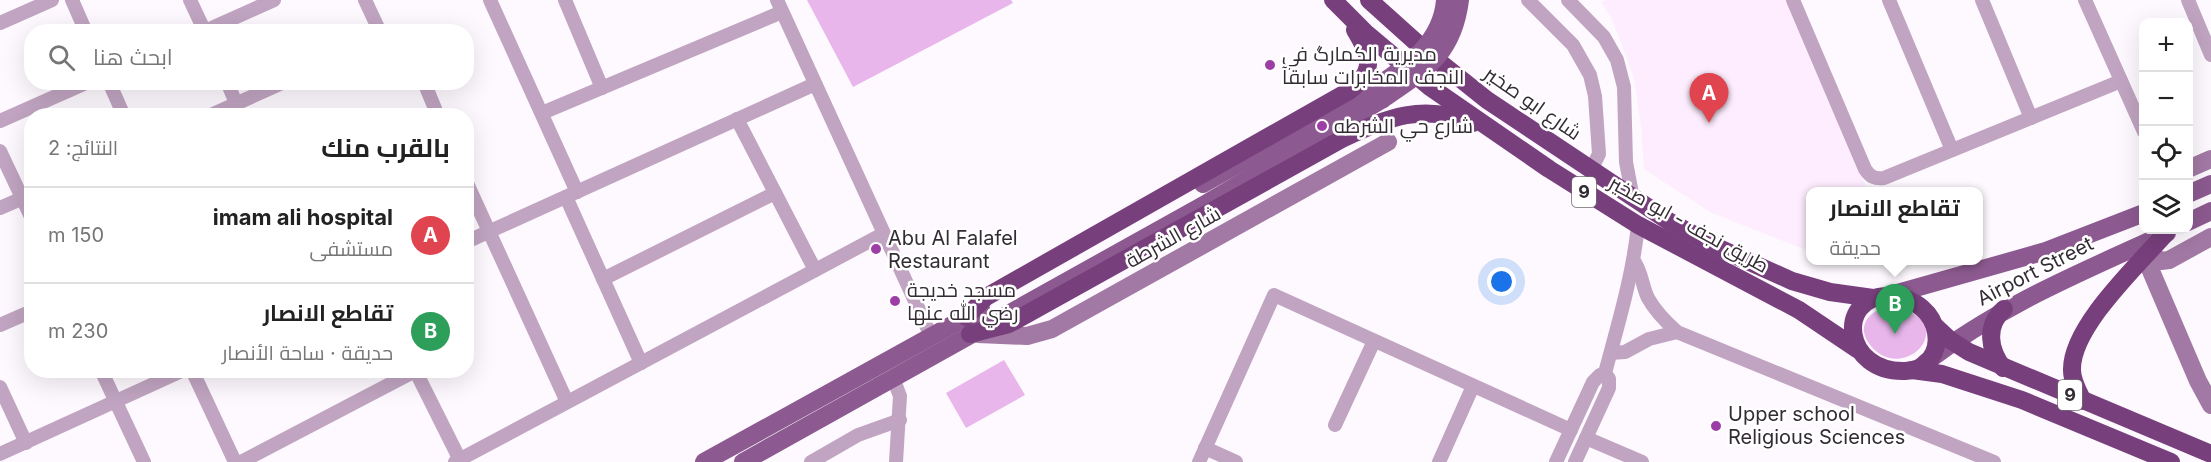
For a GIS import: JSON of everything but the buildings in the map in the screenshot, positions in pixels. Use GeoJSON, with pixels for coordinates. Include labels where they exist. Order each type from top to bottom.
{"type":"FeatureCollection","features":[{"type":"Feature","properties":{"kind":"highway","name":"طريق نجف - ابو صخير"},"geometry":{"type":"LineString","coordinates":[[1333,0],[1367,34],[1430,87],[1549,169],[1638,225],[1799,310],[1857,349]]}},
{"type":"Feature","properties":{"kind":"highway"},"geometry":{"type":"LineString","coordinates":[[968,326],[986,297],[1316,111],[1361,82],[1368,69],[1369,55],[1333,0]]}},
{"type":"Feature","properties":{"kind":"highway","name":"شارع ابو صخير"},"geometry":{"type":"LineString","coordinates":[[1369,0],[1428,53],[1487,100],[1633,199]]}},
{"type":"Feature","properties":{"kind":"highway"},"geometry":{"type":"LineString","coordinates":[[968,326],[1009,324],[1342,139],[1380,121],[1403,115],[1436,113],[1467,121],[1508,139]]}},
{"type":"Feature","properties":{"kind":"highway","name":"طريق نجف - ابو صخير"},"geometry":{"type":"LineString","coordinates":[[1633,199],[1670,222],[1772,273],[1811,287],[1880,297]]}},
{"type":"Feature","properties":{"kind":"highway"},"geometry":{"type":"LineString","coordinates":[[2083,400],[2073,379],[2072,371],[2074,353],[2086,328],[2100,308],[2167,234]]}},
{"type":"Feature","properties":{"kind":"highway"},"geometry":{"type":"LineString","coordinates":[[1857,349],[1852,334],[1860,308],[1880,297]]}},
{"type":"Feature","properties":{"kind":"highway","name":"9"},"geometry":{"type":"LineString","coordinates":[[1880,297],[1903,297],[1918,304],[1925,310],[1935,326],[1969,352],[2211,454]]}},
{"type":"Feature","properties":{"kind":"highway"},"geometry":{"type":"LineString","coordinates":[[2003,368],[1993,352],[1991,335],[1997,316],[2004,309]]}},
{"type":"Feature","properties":{"kind":"highway"},"geometry":{"type":"LineString","coordinates":[[1918,367],[1937,345],[1935,326]]}},
{"type":"Feature","properties":{"kind":"highway","name":"9"},"geometry":{"type":"LineString","coordinates":[[1857,349],[1868,360],[1885,368],[1918,367],[2022,400],[2170,462]]}},
{"type":"Feature","properties":{"kind":"main road"},"geometry":{"type":"LineString","coordinates":[[1380,93],[1422,51],[1438,25],[1445,0]]}},
{"type":"Feature","properties":{"kind":"main road"},"geometry":{"type":"LineString","coordinates":[[709,461],[931,336],[968,326],[1196,188],[1420,74],[1439,56],[1449,39],[1460,0]]}},
{"type":"Feature","properties":{"kind":"main road","name":"شارع الشرطة"},"geometry":{"type":"LineString","coordinates":[[742,462],[893,378],[968,326],[1207,203],[1380,93]]}},
{"type":"Feature","properties":{"kind":"main road"},"geometry":{"type":"LineString","coordinates":[[2193,192],[2211,184]]}},
{"type":"Feature","properties":{"kind":"main road"},"geometry":{"type":"LineString","coordinates":[[2193,220],[2211,211]]}},
{"type":"Feature","properties":{"kind":"main road","name":"Airport Street"},"geometry":{"type":"LineString","coordinates":[[1880,297],[2046,251],[2139,215]]}},
{"type":"Feature","properties":{"kind":"main road","name":"Airport Street"},"geometry":{"type":"LineString","coordinates":[[1918,367],[2004,309],[2164,234]]}},
{"type":"Feature","properties":{"kind":"street"},"geometry":{"type":"LineString","coordinates":[[0,23],[52,0]]}},
{"type":"Feature","properties":{"kind":"street"},"geometry":{"type":"LineString","coordinates":[[72,0],[82,24]]}},
{"type":"Feature","properties":{"kind":"street"},"geometry":{"type":"LineString","coordinates":[[190,0],[201,24]]}},
{"type":"Feature","properties":{"kind":"street"},"geometry":{"type":"LineString","coordinates":[[220,24],[274,0]]}},
{"type":"Feature","properties":{"kind":"street"},"geometry":{"type":"LineString","coordinates":[[365,0],[376,24]]}},
{"type":"Feature","properties":{"kind":"street"},"geometry":{"type":"LineString","coordinates":[[490,0],[542,113],[603,279],[641,363]]}},
{"type":"Feature","properties":{"kind":"street"},"geometry":{"type":"LineString","coordinates":[[565,0],[602,88]]}},
{"type":"Feature","properties":{"kind":"street","name":"شارع ابو صخير"},"geometry":{"type":"LineString","coordinates":[[1528,0],[1573,45],[1590,75],[1595,96],[1599,154],[1591,170]]}},
{"type":"Feature","properties":{"kind":"street"},"geometry":{"type":"LineString","coordinates":[[1568,0],[1604,37],[1617,60],[1624,87],[1626,162],[1633,199]]}},
{"type":"Feature","properties":{"kind":"street"},"geometry":{"type":"LineString","coordinates":[[1793,0],[1868,174],[1878,178],[1884,178],[2121,81]]}},
{"type":"Feature","properties":{"kind":"street"},"geometry":{"type":"LineString","coordinates":[[1889,0],[1952,150]]}},
{"type":"Feature","properties":{"kind":"street"},"geometry":{"type":"LineString","coordinates":[[1982,0],[2031,118]]}},
{"type":"Feature","properties":{"kind":"street"},"geometry":{"type":"LineString","coordinates":[[2085,0],[2141,126]]}},
{"type":"Feature","properties":{"kind":"street"},"geometry":{"type":"LineString","coordinates":[[2188,0],[2211,55]]}},
{"type":"Feature","properties":{"kind":"street"},"geometry":{"type":"LineString","coordinates":[[542,113],[602,88],[779,6],[931,336]]}},
{"type":"Feature","properties":{"kind":"street"},"geometry":{"type":"LineString","coordinates":[[474,239],[815,84]]}},
{"type":"Feature","properties":{"kind":"street"},"geometry":{"type":"LineString","coordinates":[[31,108],[70,90]]}},
{"type":"Feature","properties":{"kind":"street"},"geometry":{"type":"LineString","coordinates":[[113,90],[120,108]]}},
{"type":"Feature","properties":{"kind":"street"},"geometry":{"type":"LineString","coordinates":[[230,90],[236,103]]}},
{"type":"Feature","properties":{"kind":"street"},"geometry":{"type":"LineString","coordinates":[[226,108],[266,90]]}},
{"type":"Feature","properties":{"kind":"street"},"geometry":{"type":"LineString","coordinates":[[427,90],[435,108]]}},
{"type":"Feature","properties":{"kind":"street"},"geometry":{"type":"LineString","coordinates":[[0,122],[24,111]]}},
{"type":"Feature","properties":{"kind":"street"},"geometry":{"type":"LineString","coordinates":[[737,119],[815,270]]}},
{"type":"Feature","properties":{"kind":"street","name":"شارع الشرطة"},"geometry":{"type":"LineString","coordinates":[[968,326],[1027,336],[1052,329],[1388,142]]}},
{"type":"Feature","properties":{"kind":"street"},"geometry":{"type":"LineString","coordinates":[[0,151],[24,191]]}},
{"type":"Feature","properties":{"kind":"street"},"geometry":{"type":"LineString","coordinates":[[2193,167],[2211,159]]}},
{"type":"Feature","properties":{"kind":"street"},"geometry":{"type":"LineString","coordinates":[[603,279],[775,193]]}},
{"type":"Feature","properties":{"kind":"street"},"geometry":{"type":"LineString","coordinates":[[0,208],[24,197]]}},
{"type":"Feature","properties":{"kind":"street"},"geometry":{"type":"LineString","coordinates":[[474,199],[567,402]]}},
{"type":"Feature","properties":{"kind":"street"},"geometry":{"type":"LineString","coordinates":[[1556,462],[1593,382],[1605,373],[1634,261],[1638,225]]}},
{"type":"Feature","properties":{"kind":"street"},"geometry":{"type":"LineString","coordinates":[[418,378],[458,461],[883,234]]}},
{"type":"Feature","properties":{"kind":"street"},"geometry":{"type":"LineString","coordinates":[[2147,255],[2165,261],[2211,237]]}},
{"type":"Feature","properties":{"kind":"street"},"geometry":{"type":"LineString","coordinates":[[2147,255],[2198,381],[2211,405]]}},
{"type":"Feature","properties":{"kind":"street"},"geometry":{"type":"LineString","coordinates":[[1634,261],[1654,308],[1677,332],[1994,462]]}},
{"type":"Feature","properties":{"kind":"street"},"geometry":{"type":"LineString","coordinates":[[1199,462],[1274,295],[1571,430]]}},
{"type":"Feature","properties":{"kind":"street"},"geometry":{"type":"LineString","coordinates":[[0,325],[24,314]]}},
{"type":"Feature","properties":{"kind":"street"},"geometry":{"type":"LineString","coordinates":[[1611,353],[1625,352],[1649,339],[1677,332]]}},
{"type":"Feature","properties":{"kind":"street"},"geometry":{"type":"LineString","coordinates":[[1335,425],[1374,341]]}},
{"type":"Feature","properties":{"kind":"street"},"geometry":{"type":"LineString","coordinates":[[1575,462],[1609,388],[1609,379],[1605,373]]}},
{"type":"Feature","properties":{"kind":"street"},"geometry":{"type":"LineString","coordinates":[[105,378],[144,462]]}},
{"type":"Feature","properties":{"kind":"street"},"geometry":{"type":"LineString","coordinates":[[0,454],[167,378]]}},
{"type":"Feature","properties":{"kind":"street"},"geometry":{"type":"LineString","coordinates":[[196,378],[235,462]]}},
{"type":"Feature","properties":{"kind":"street"},"geometry":{"type":"LineString","coordinates":[[241,462],[402,378]]}},
{"type":"Feature","properties":{"kind":"street"},"geometry":{"type":"LineString","coordinates":[[893,378],[900,396],[896,462]]}},
{"type":"Feature","properties":{"kind":"street"},"geometry":{"type":"LineString","coordinates":[[1439,462],[1473,386]]}},
{"type":"Feature","properties":{"kind":"street"},"geometry":{"type":"LineString","coordinates":[[0,387],[26,442]]}},
{"type":"Feature","properties":{"kind":"street"},"geometry":{"type":"LineString","coordinates":[[811,462],[858,435],[900,420]]}},
{"type":"Feature","properties":{"kind":"street"},"geometry":{"type":"LineString","coordinates":[[1586,438],[1642,462]]}},
{"type":"Feature","properties":{"kind":"street"},"geometry":{"type":"LineString","coordinates":[[1205,448],[1236,462]]}},
{"type":"Feature","properties":{"kind":"shaded area"},"geometry":{"type":"Polygon","coordinates":[[[807,0],[1011,0],[1013,3],[853,87],[807,0]]]}},
{"type":"Feature","properties":{"kind":"shaded area"},"geometry":{"type":"Polygon","coordinates":[[[1606,0],[1789,0],[1866,187],[1806,187],[1806,250],[1710,212],[1644,169],[1634,78],[1612,19],[1601,2],[1606,0]]]}},
{"type":"Feature","properties":{"kind":"shaded area"},"geometry":{"type":"Polygon","coordinates":[[[1894,306],[1915,315],[1925,326],[1926,338],[1920,348],[1909,356],[1895,359],[1881,355],[1868,342],[1864,328],[1869,317],[1874,313],[1894,306]]]}},
{"type":"Feature","properties":{"kind":"shaded area"},"geometry":{"type":"Polygon","coordinates":[[[1004,360],[1025,395],[966,428],[946,393],[1004,360]]]}},
{"type":"Feature","properties":{"kind":"place","name":"مديرية الكمارگ في النجف المخابرات سابقآ"},"geometry":{"type":"Point","coordinates":[1270,65]}},
{"type":"Feature","properties":{"kind":"place","name":"imam ali hospital"},"geometry":{"type":"Point","coordinates":[1709,123]}},
{"type":"Feature","properties":{"kind":"place","name":"شارع حي الشرطه"},"geometry":{"type":"Point","coordinates":[1322,126]}},
{"type":"Feature","properties":{"kind":"place","name":"Abu Al Falafel Restaurant"},"geometry":{"type":"Point","coordinates":[876,249]}},
{"type":"Feature","properties":{"kind":"place","name":"مسجد خديجة رضي الله عنها"},"geometry":{"type":"Point","coordinates":[895,301]}},
{"type":"Feature","properties":{"kind":"place","name":"تقاطع الانصار"},"geometry":{"type":"Point","coordinates":[1895,334]}},
{"type":"Feature","properties":{"kind":"place","name":"Upper school Religious Sciences"},"geometry":{"type":"Point","coordinates":[1716,426]}}]}
